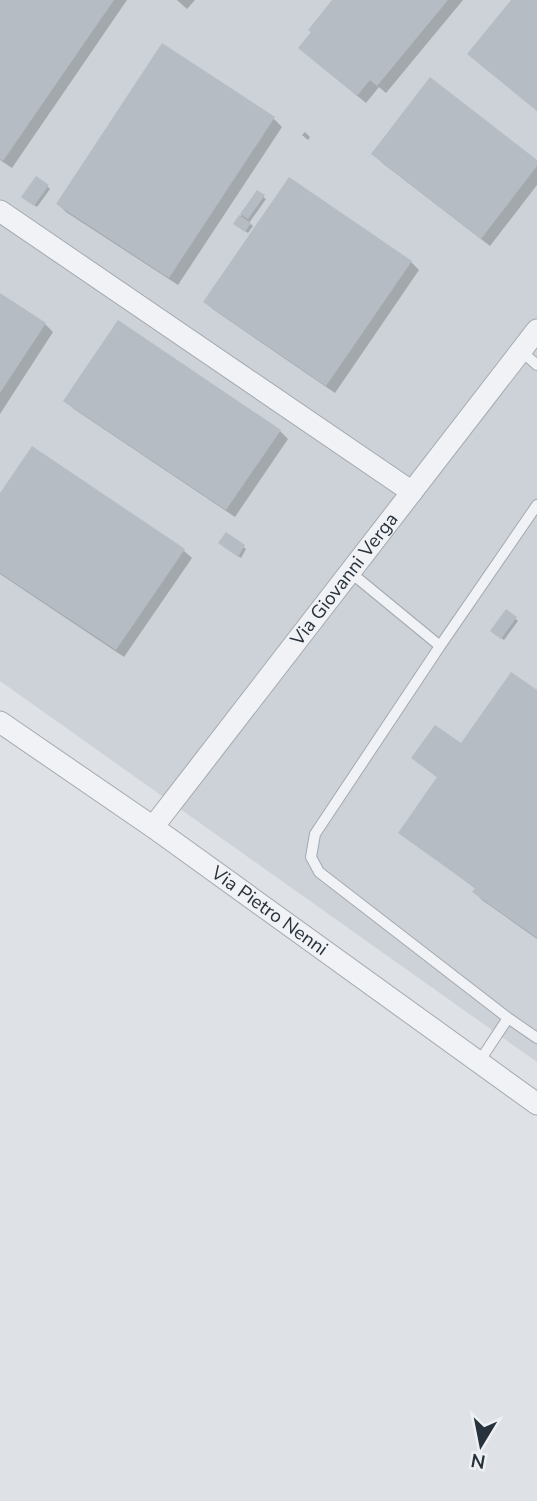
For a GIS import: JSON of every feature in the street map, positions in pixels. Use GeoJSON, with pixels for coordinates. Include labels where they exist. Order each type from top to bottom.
{"type":"FeatureCollection","features":[{"type":"Feature","properties":{"kind":"street"},"geometry":{"type":"LineString","coordinates":[[0,211],[412,492]]}},
{"type":"Feature","properties":{"kind":"street","name":"Via Giovanni Verga"},"geometry":{"type":"LineString","coordinates":[[153,827],[412,492],[529,358],[537,330]]}},
{"type":"Feature","properties":{"kind":"street","name":"Via Pietro Nenni"},"geometry":{"type":"LineString","coordinates":[[0,722],[153,827],[537,1104]]}},
{"type":"Feature","properties":{"kind":"lane"},"geometry":{"type":"LineString","coordinates":[[537,505],[439,646],[315,834],[311,857],[319,872],[537,1038]]}},
{"type":"Feature","properties":{"kind":"lane"},"geometry":{"type":"LineString","coordinates":[[350,572],[439,646]]}},
{"type":"Feature","properties":{"kind":"lane"},"geometry":{"type":"LineString","coordinates":[[479,1062],[508,1018]]}},
{"type":"Feature","properties":{"kind":"shaded area"},"geometry":{"type":"Polygon","coordinates":[[[0,0],[537,0],[537,1062],[0,681],[0,0]]]}},
{"type":"Feature","properties":{"kind":"building"},"geometry":{"type":"Polygon","coordinates":[[[0,0],[114,0],[3,161],[0,159],[0,0]]]}},
{"type":"Feature","properties":{"kind":"building"},"geometry":{"type":"Polygon","coordinates":[[[332,0],[448,0],[377,86],[370,80],[357,96],[298,48],[311,32],[308,30],[332,0]]]}},
{"type":"Feature","properties":{"kind":"building"},"geometry":{"type":"Polygon","coordinates":[[[511,0],[537,0],[537,111],[467,54],[511,0]]]}},
{"type":"Feature","properties":{"kind":"building"},"geometry":{"type":"Polygon","coordinates":[[[162,43],[275,117],[169,278],[56,204],[162,43]]]}},
{"type":"Feature","properties":{"kind":"building"},"geometry":{"type":"Polygon","coordinates":[[[430,77],[537,160],[537,166],[481,239],[371,154],[430,77]]]}},
{"type":"Feature","properties":{"kind":"building"},"geometry":{"type":"Polygon","coordinates":[[[36,176],[49,185],[34,206],[21,197],[36,176]]]}},
{"type":"Feature","properties":{"kind":"building"},"geometry":{"type":"Polygon","coordinates":[[[289,177],[412,261],[326,386],[203,302],[289,177]]]}},
{"type":"Feature","properties":{"kind":"building"},"geometry":{"type":"Polygon","coordinates":[[[257,190],[265,195],[248,219],[240,214],[257,190]]]}},
{"type":"Feature","properties":{"kind":"building"},"geometry":{"type":"Polygon","coordinates":[[[239,215],[251,223],[245,232],[233,224],[239,215]]]}},
{"type":"Feature","properties":{"kind":"building"},"geometry":{"type":"Polygon","coordinates":[[[0,293],[46,323],[0,393],[0,293]]]}},
{"type":"Feature","properties":{"kind":"building"},"geometry":{"type":"Polygon","coordinates":[[[118,320],[281,430],[226,510],[63,401],[118,320]]]}},
{"type":"Feature","properties":{"kind":"building"},"geometry":{"type":"Polygon","coordinates":[[[32,446],[185,549],[116,650],[0,573],[0,493],[32,446]]]}},
{"type":"Feature","properties":{"kind":"building"},"geometry":{"type":"Polygon","coordinates":[[[226,532],[245,545],[238,557],[218,543],[226,532]]]}},
{"type":"Feature","properties":{"kind":"building"},"geometry":{"type":"Polygon","coordinates":[[[506,609],[517,617],[501,639],[490,631],[506,609]]]}},
{"type":"Feature","properties":{"kind":"building"},"geometry":{"type":"Polygon","coordinates":[[[511,672],[537,690],[537,938],[472,892],[475,888],[398,833],[437,777],[411,758],[435,725],[461,743],[511,672]]]}}]}
